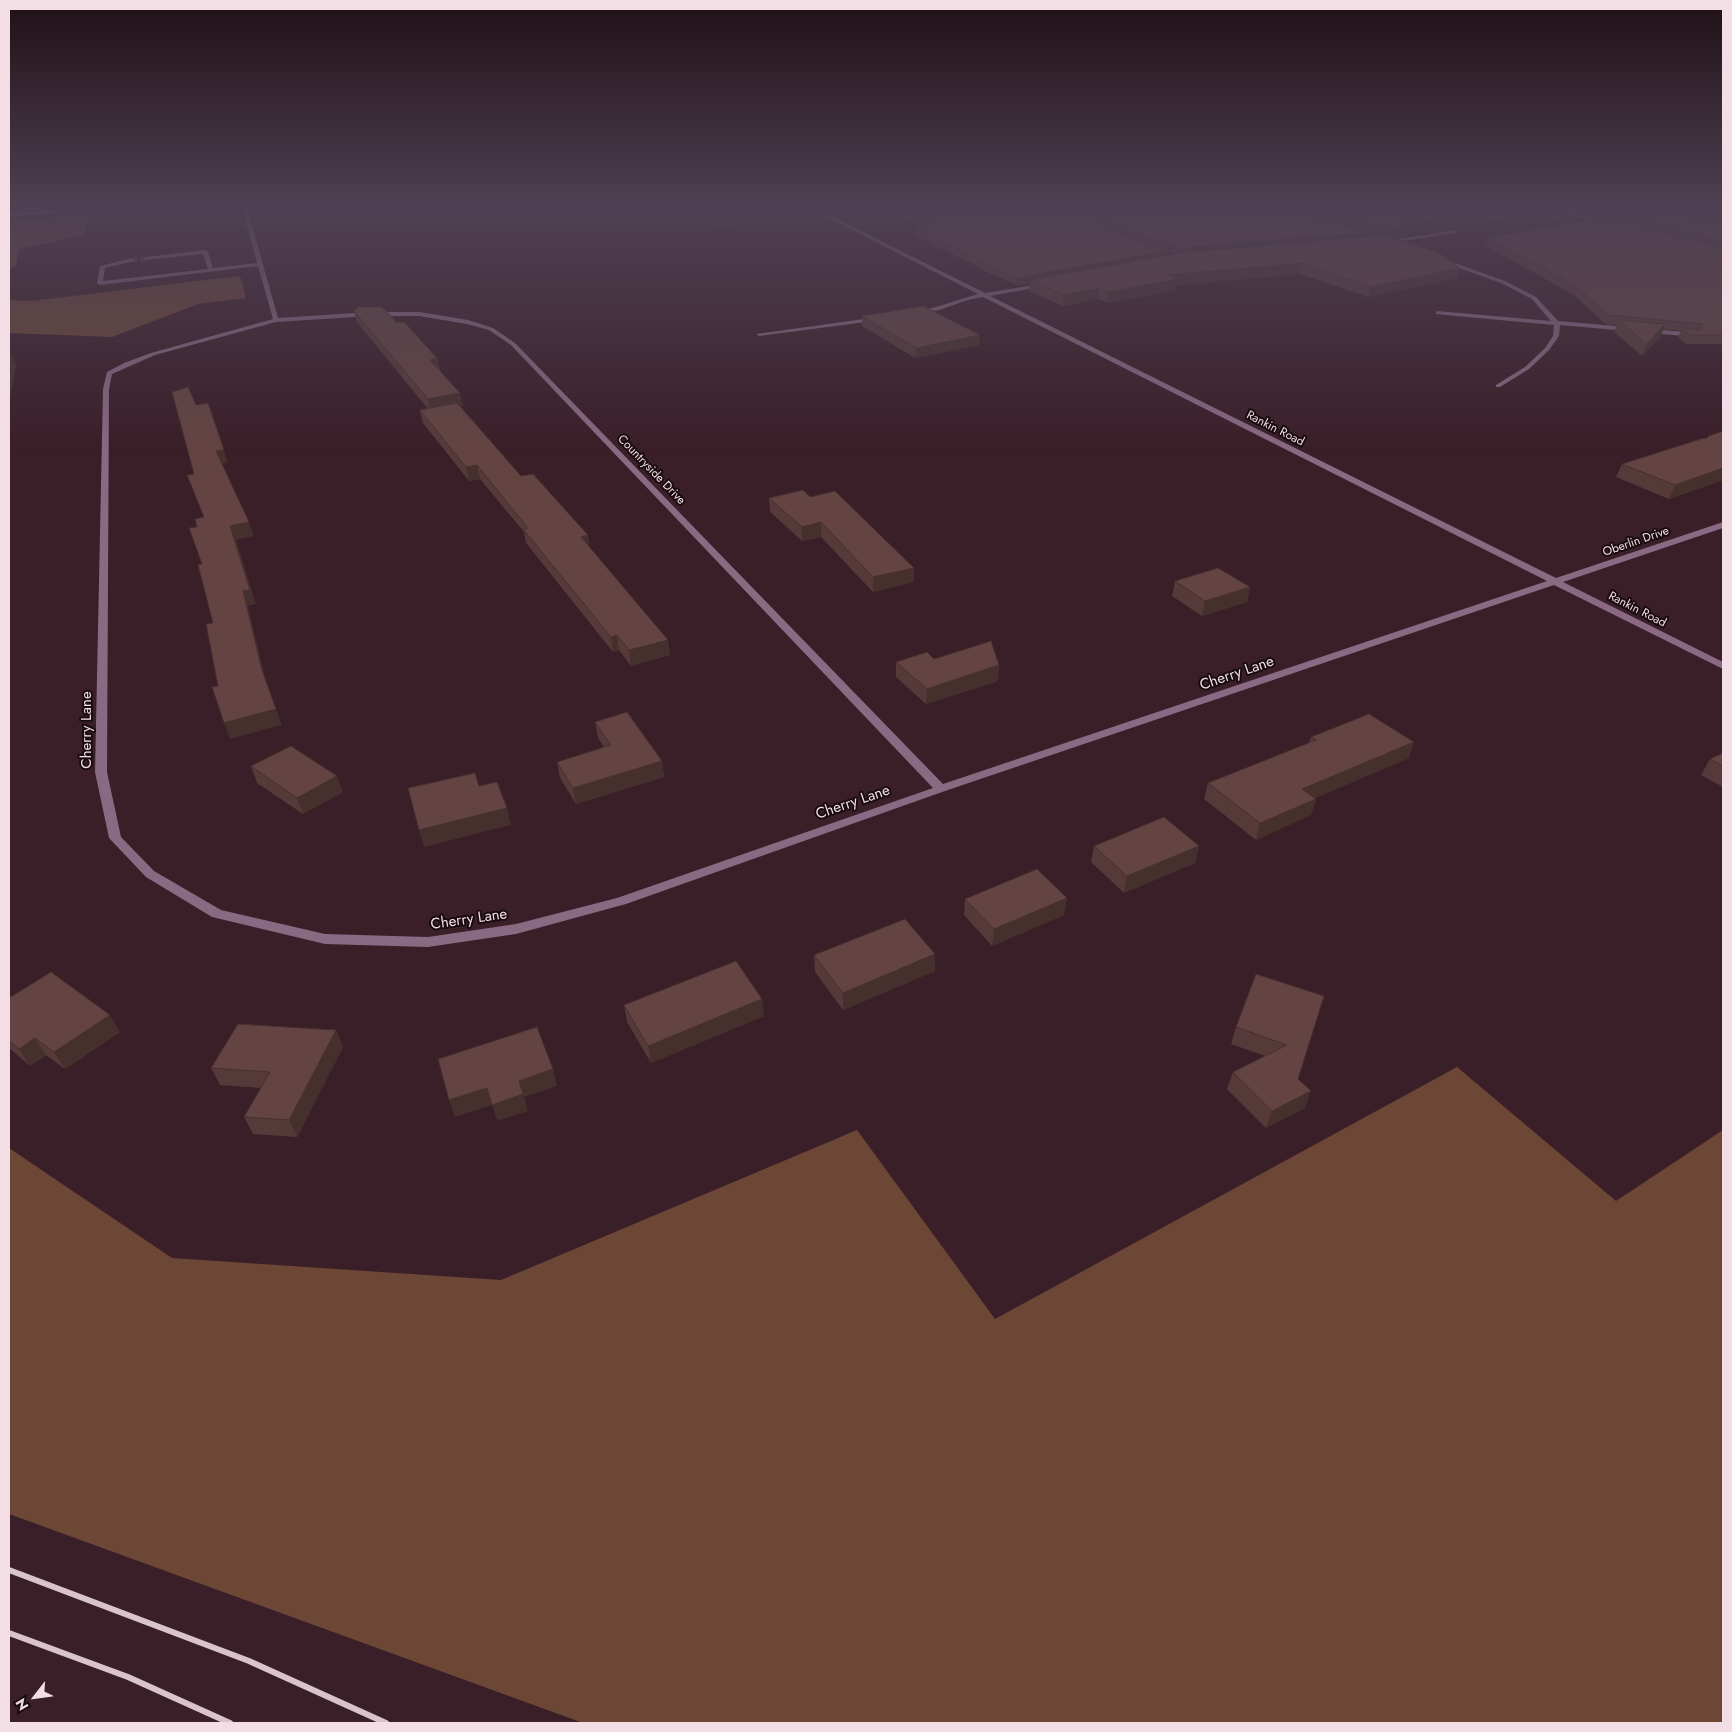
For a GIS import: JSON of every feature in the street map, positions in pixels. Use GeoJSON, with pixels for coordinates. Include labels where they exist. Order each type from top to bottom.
{"type":"FeatureCollection","features":[{"type":"Feature","properties":{"kind":"street"},"geometry":{"type":"LineString","coordinates":[[268,292],[276,320]]}},
{"type":"Feature","properties":{"kind":"street","name":"Rankin Road"},"geometry":{"type":"LineString","coordinates":[[978,292],[1723,666]]}},
{"type":"Feature","properties":{"kind":"street"},"geometry":{"type":"LineString","coordinates":[[908,314],[937,309],[967,298],[1001,292]]}},
{"type":"Feature","properties":{"kind":"street"},"geometry":{"type":"LineString","coordinates":[[1498,386],[1527,368],[1547,349],[1556,336],[1557,324],[1534,298],[1522,292]]}},
{"type":"Feature","properties":{"kind":"street"},"geometry":{"type":"LineString","coordinates":[[1437,313],[1696,335]]}},
{"type":"Feature","properties":{"kind":"street","name":"Countryside Drive"},"geometry":{"type":"LineString","coordinates":[[276,320],[370,314],[418,314],[468,322],[491,329],[513,344],[941,789]]}},
{"type":"Feature","properties":{"kind":"street"},"geometry":{"type":"LineString","coordinates":[[759,334],[888,318]]}},
{"type":"Feature","properties":{"kind":"street","name":"Cherry Lane"},"geometry":{"type":"LineString","coordinates":[[276,320],[153,354],[126,364],[109,373],[106,389],[101,772],[115,838],[150,874],[217,914],[325,939],[428,942],[516,929],[621,901],[941,789],[1556,582]]}},
{"type":"Feature","properties":{"kind":"street","name":"Oberlin Drive"},"geometry":{"type":"LineString","coordinates":[[1556,582],[1723,526]]}},
{"type":"Feature","properties":{"kind":"shaded area"},"geometry":{"type":"Polygon","coordinates":[[[108,292],[244,292],[246,298],[198,304],[112,337],[9,333],[9,300],[31,301],[108,292]]]}},
{"type":"Feature","properties":{"kind":"shaded area"},"geometry":{"type":"Polygon","coordinates":[[[1457,1067],[1616,1201],[1723,1130],[1723,1723],[583,1723],[9,1514],[9,1148],[172,1258],[501,1280],[857,1130],[995,1319],[1457,1067]]]}},
{"type":"Feature","properties":{"kind":"building"},"geometry":{"type":"Polygon","coordinates":[[[1057,292],[1080,292],[1064,295],[1057,292]]]}},
{"type":"Feature","properties":{"kind":"building"},"geometry":{"type":"Polygon","coordinates":[[[1582,292],[1723,292],[1723,335],[1690,335],[1682,328],[1700,330],[1703,324],[1608,315],[1582,292]]]}},
{"type":"Feature","properties":{"kind":"building"},"geometry":{"type":"Polygon","coordinates":[[[923,306],[980,335],[916,348],[862,316],[923,306]]]}},
{"type":"Feature","properties":{"kind":"building"},"geometry":{"type":"Polygon","coordinates":[[[358,307],[382,307],[396,322],[405,323],[437,358],[430,360],[460,393],[428,399],[354,311],[358,307]]]}},
{"type":"Feature","properties":{"kind":"building"},"geometry":{"type":"Polygon","coordinates":[[[1619,320],[1665,324],[1646,344],[1619,320]]]}},
{"type":"Feature","properties":{"kind":"building"},"geometry":{"type":"Polygon","coordinates":[[[188,387],[196,405],[208,403],[224,450],[216,451],[249,522],[230,526],[250,590],[243,591],[262,670],[276,709],[224,723],[212,687],[218,686],[206,624],[213,623],[198,565],[202,564],[189,528],[197,527],[195,519],[204,517],[187,475],[194,474],[172,392],[188,387]]]}},
{"type":"Feature","properties":{"kind":"building"},"geometry":{"type":"Polygon","coordinates":[[[457,403],[521,476],[533,474],[588,535],[581,537],[668,640],[629,650],[617,635],[611,637],[523,529],[528,528],[477,465],[466,467],[420,410],[457,403]]]}},
{"type":"Feature","properties":{"kind":"building"},"geometry":{"type":"Polygon","coordinates":[[[1723,431],[1723,468],[1675,485],[1622,464],[1704,438],[1706,439],[1723,431]]]}},
{"type":"Feature","properties":{"kind":"building"},"geometry":{"type":"Polygon","coordinates":[[[803,490],[810,497],[835,491],[914,568],[873,577],[821,522],[802,527],[769,498],[803,490]]]}},
{"type":"Feature","properties":{"kind":"building"},"geometry":{"type":"Polygon","coordinates":[[[1218,568],[1250,587],[1205,601],[1175,581],[1218,568]]]}},
{"type":"Feature","properties":{"kind":"building"},"geometry":{"type":"Polygon","coordinates":[[[991,641],[999,665],[927,689],[896,662],[927,652],[934,659],[991,641]]]}},
{"type":"Feature","properties":{"kind":"building"},"geometry":{"type":"Polygon","coordinates":[[[627,712],[662,761],[573,788],[557,762],[611,745],[595,722],[627,712]]]}},
{"type":"Feature","properties":{"kind":"building"},"geometry":{"type":"Polygon","coordinates":[[[1369,714],[1414,742],[1302,789],[1316,799],[1260,823],[1208,783],[1316,740],[1311,737],[1369,714]]]}},
{"type":"Feature","properties":{"kind":"building"},"geometry":{"type":"Polygon","coordinates":[[[291,746],[337,776],[297,798],[251,766],[291,746]]]}},
{"type":"Feature","properties":{"kind":"building"},"geometry":{"type":"Polygon","coordinates":[[[1723,753],[1723,766],[1710,759],[1723,753]]]}},
{"type":"Feature","properties":{"kind":"building"},"geometry":{"type":"Polygon","coordinates":[[[475,773],[479,786],[497,782],[507,808],[419,830],[408,788],[475,773]]]}},
{"type":"Feature","properties":{"kind":"building"},"geometry":{"type":"Polygon","coordinates":[[[1164,817],[1199,846],[1127,876],[1094,846],[1164,817]]]}},
{"type":"Feature","properties":{"kind":"building"},"geometry":{"type":"Polygon","coordinates":[[[1037,869],[1067,898],[994,929],[965,899],[1037,869]]]}},
{"type":"Feature","properties":{"kind":"building"},"geometry":{"type":"Polygon","coordinates":[[[905,919],[935,954],[843,993],[814,955],[905,919]]]}},
{"type":"Feature","properties":{"kind":"building"},"geometry":{"type":"Polygon","coordinates":[[[736,961],[762,999],[648,1046],[624,1005],[736,961]]]}},
{"type":"Feature","properties":{"kind":"building"},"geometry":{"type":"Polygon","coordinates":[[[51,972],[110,1015],[54,1052],[35,1038],[19,1049],[9,1041],[9,998],[51,972]]]}},
{"type":"Feature","properties":{"kind":"building"},"geometry":{"type":"Polygon","coordinates":[[[1256,974],[1324,996],[1298,1079],[1311,1091],[1272,1111],[1233,1072],[1287,1045],[1236,1027],[1256,974]]]}},
{"type":"Feature","properties":{"kind":"building"},"geometry":{"type":"Polygon","coordinates":[[[238,1024],[336,1030],[289,1120],[244,1117],[270,1072],[211,1068],[238,1024]]]}},
{"type":"Feature","properties":{"kind":"building"},"geometry":{"type":"Polygon","coordinates":[[[537,1027],[553,1069],[519,1081],[523,1094],[492,1105],[487,1088],[449,1100],[438,1059],[537,1027]]]}},
{"type":"Feature","properties":{"kind":"railway"},"geometry":{"type":"LineString","coordinates":[[9,1570],[249,1661],[386,1723]]}},
{"type":"Feature","properties":{"kind":"railway"},"geometry":{"type":"LineString","coordinates":[[9,1633],[128,1677],[230,1723]]}}]}
